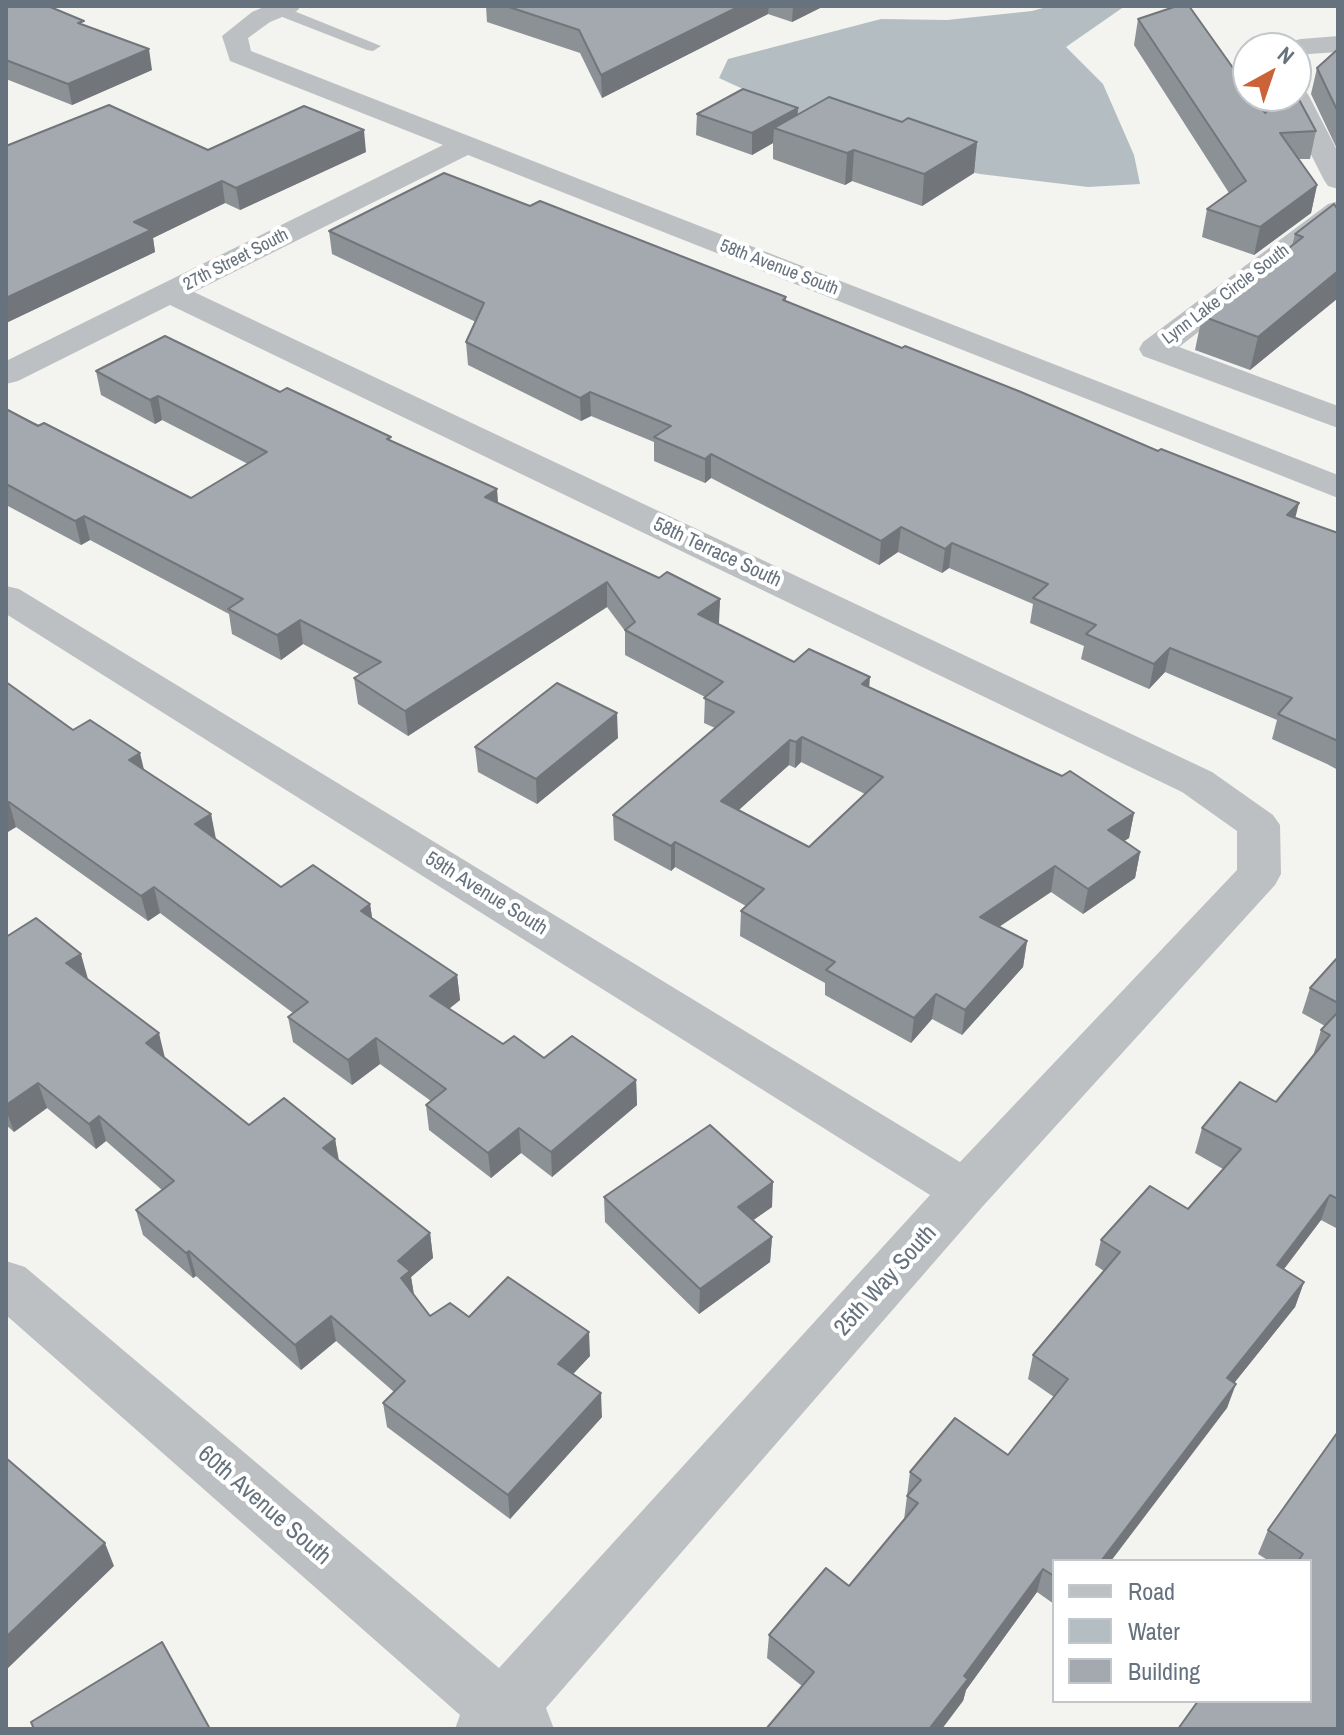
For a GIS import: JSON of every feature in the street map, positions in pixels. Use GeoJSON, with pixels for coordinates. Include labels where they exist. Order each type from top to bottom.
{"type":"FeatureCollection","features":[{"type":"Feature","properties":{"kind":"street","name":"58th Avenue South"},"geometry":{"type":"LineString","coordinates":[[283,8],[261,17],[235,36],[239,55],[1338,487]]}},
{"type":"Feature","properties":{"kind":"street"},"geometry":{"type":"LineString","coordinates":[[1312,46],[1338,44]]}},
{"type":"Feature","properties":{"kind":"street"},"geometry":{"type":"LineString","coordinates":[[1303,112],[1338,180]]}},
{"type":"Feature","properties":{"kind":"street","name":"27th Street South"},"geometry":{"type":"LineString","coordinates":[[6,374],[466,145]]}},
{"type":"Feature","properties":{"kind":"street","name":"Lynn Lake Circle South"},"geometry":{"type":"LineString","coordinates":[[1338,210],[1155,349],[1338,418]]}},
{"type":"Feature","properties":{"kind":"street","name":"58th Terrace South"},"geometry":{"type":"LineString","coordinates":[[170,293],[1197,782],[1258,825]]}},
{"type":"Feature","properties":{"kind":"street","name":"59th Avenue South"},"geometry":{"type":"LineString","coordinates":[[6,597],[965,1191]]}},
{"type":"Feature","properties":{"kind":"street","name":"25th Way South"},"geometry":{"type":"LineString","coordinates":[[504,1723],[965,1191],[1259,874],[1258,825]]}},
{"type":"Feature","properties":{"kind":"street","name":"60th Avenue South"},"geometry":{"type":"LineString","coordinates":[[6,1283],[504,1723]]}},
{"type":"Feature","properties":{"kind":"lane"},"geometry":{"type":"LineString","coordinates":[[283,8],[373,46]]}},
{"type":"Feature","properties":{"kind":"water"},"geometry":{"type":"Polygon","coordinates":[[[1050,6],[1125,6],[1066,47],[1103,84],[1134,155],[1140,184],[1088,187],[980,174],[887,155],[719,78],[728,59],[881,19],[947,20],[1032,11],[1050,6]]]}},
{"type":"Feature","properties":{"kind":"building"},"geometry":{"type":"Polygon","coordinates":[[[6,6],[48,6],[84,21],[78,23],[149,49],[68,84],[6,60],[6,6]]]}},
{"type":"Feature","properties":{"kind":"building"},"geometry":{"type":"Polygon","coordinates":[[[506,6],[740,6],[601,75],[579,30],[506,6]]]}},
{"type":"Feature","properties":{"kind":"building"},"geometry":{"type":"Polygon","coordinates":[[[1177,6],[1189,6],[1232,66],[1232,112],[1306,112],[1316,131],[1280,133],[1317,185],[1260,227],[1207,209],[1246,181],[1138,19],[1177,6]]]}},
{"type":"Feature","properties":{"kind":"building"},"geometry":{"type":"Polygon","coordinates":[[[1338,49],[1338,112],[1317,68],[1338,49]]]}},
{"type":"Feature","properties":{"kind":"building"},"geometry":{"type":"Polygon","coordinates":[[[743,89],[798,108],[752,133],[697,114],[743,89]]]}},
{"type":"Feature","properties":{"kind":"building"},"geometry":{"type":"Polygon","coordinates":[[[829,97],[902,122],[908,118],[977,142],[924,174],[854,150],[847,153],[774,128],[829,97]]]}},
{"type":"Feature","properties":{"kind":"building"},"geometry":{"type":"Polygon","coordinates":[[[109,105],[208,150],[304,106],[364,130],[236,188],[222,181],[134,222],[151,230],[6,298],[6,146],[109,105]]]}},
{"type":"Feature","properties":{"kind":"building"},"geometry":{"type":"Polygon","coordinates":[[[444,173],[530,206],[540,201],[786,297],[783,300],[902,348],[905,346],[1021,392],[1158,451],[1161,449],[1299,503],[1287,515],[1338,533],[1338,741],[1278,714],[1292,698],[1170,648],[1154,664],[1086,634],[1096,625],[1033,598],[1048,584],[952,543],[945,549],[901,527],[881,541],[711,454],[705,459],[654,437],[671,426],[590,392],[580,398],[466,342],[484,303],[329,231],[444,173]]]}},
{"type":"Feature","properties":{"kind":"building"},"geometry":{"type":"Polygon","coordinates":[[[1334,204],[1338,210],[1338,271],[1258,337],[1202,316],[1303,237],[1295,234],[1334,204]]]}},
{"type":"Feature","properties":{"kind":"building"},"geometry":{"type":"Polygon","coordinates":[[[165,336],[280,392],[287,388],[391,437],[387,439],[497,489],[485,497],[659,578],[667,572],[720,599],[698,614],[794,662],[809,649],[870,677],[862,684],[1062,776],[1070,771],[1134,813],[1108,830],[1140,852],[1088,889],[1055,866],[980,917],[1027,941],[965,1010],[936,994],[914,1018],[826,970],[835,962],[741,911],[764,889],[675,842],[671,846],[613,815],[734,712],[704,698],[723,682],[625,630],[635,622],[607,582],[405,711],[354,678],[381,662],[300,620],[277,635],[228,609],[243,599],[84,516],[75,521],[6,484],[6,409],[38,426],[44,423],[191,498],[267,452],[158,396],[150,400],[96,371],[165,336]],[[802,737],[796,742],[790,740],[721,801],[809,847],[883,777],[802,737]]]}},
{"type":"Feature","properties":{"kind":"building"},"geometry":{"type":"Polygon","coordinates":[[[6,682],[73,730],[90,720],[140,753],[129,760],[211,814],[195,824],[281,887],[313,865],[370,904],[361,911],[457,975],[430,996],[503,1044],[514,1036],[544,1058],[572,1036],[636,1080],[551,1152],[519,1128],[488,1153],[426,1105],[446,1089],[376,1038],[348,1060],[288,1017],[308,1002],[154,887],[141,896],[9,802],[6,803],[6,682]]]}},
{"type":"Feature","properties":{"kind":"building"},"geometry":{"type":"Polygon","coordinates":[[[557,683],[617,713],[536,779],[475,747],[557,683]]]}},
{"type":"Feature","properties":{"kind":"building"},"geometry":{"type":"Polygon","coordinates":[[[36,918],[81,954],[66,963],[159,1033],[146,1043],[249,1125],[284,1098],[335,1139],[323,1148],[430,1233],[398,1261],[410,1271],[401,1278],[430,1316],[450,1303],[469,1317],[508,1277],[589,1332],[558,1364],[601,1393],[508,1495],[383,1403],[405,1381],[331,1316],[295,1345],[189,1251],[186,1253],[136,1210],[174,1181],[99,1116],[89,1124],[38,1083],[6,1105],[6,937],[36,918]]]}},
{"type":"Feature","properties":{"kind":"building"},"geometry":{"type":"Polygon","coordinates":[[[1338,957],[1338,1003],[1310,988],[1338,957]]]}},
{"type":"Feature","properties":{"kind":"building"},"geometry":{"type":"Polygon","coordinates":[[[1338,1012],[1338,1199],[1330,1195],[1277,1265],[1304,1282],[1227,1378],[1236,1384],[1103,1559],[1052,1559],[1052,1575],[1043,1569],[964,1676],[968,1679],[929,1729],[766,1729],[814,1672],[769,1635],[826,1568],[849,1586],[918,1503],[907,1496],[921,1480],[910,1472],[955,1418],[1008,1455],[1068,1379],[1033,1355],[1120,1252],[1101,1240],[1150,1186],[1188,1209],[1241,1149],[1202,1128],[1240,1082],[1276,1102],[1330,1035],[1321,1030],[1338,1012]]]}},
{"type":"Feature","properties":{"kind":"building"},"geometry":{"type":"Polygon","coordinates":[[[710,1125],[773,1182],[738,1207],[772,1237],[700,1289],[604,1197],[710,1125]]]}},
{"type":"Feature","properties":{"kind":"building"},"geometry":{"type":"Polygon","coordinates":[[[1337,1433],[1338,1729],[1178,1729],[1197,1703],[1312,1703],[1312,1559],[1299,1559],[1303,1554],[1268,1530],[1337,1433]]]}},
{"type":"Feature","properties":{"kind":"building"},"geometry":{"type":"Polygon","coordinates":[[[6,1458],[105,1543],[6,1637],[6,1458]]]}},
{"type":"Feature","properties":{"kind":"building"},"geometry":{"type":"Polygon","coordinates":[[[162,1642],[210,1729],[34,1729],[31,1722],[162,1642]]]}}]}
